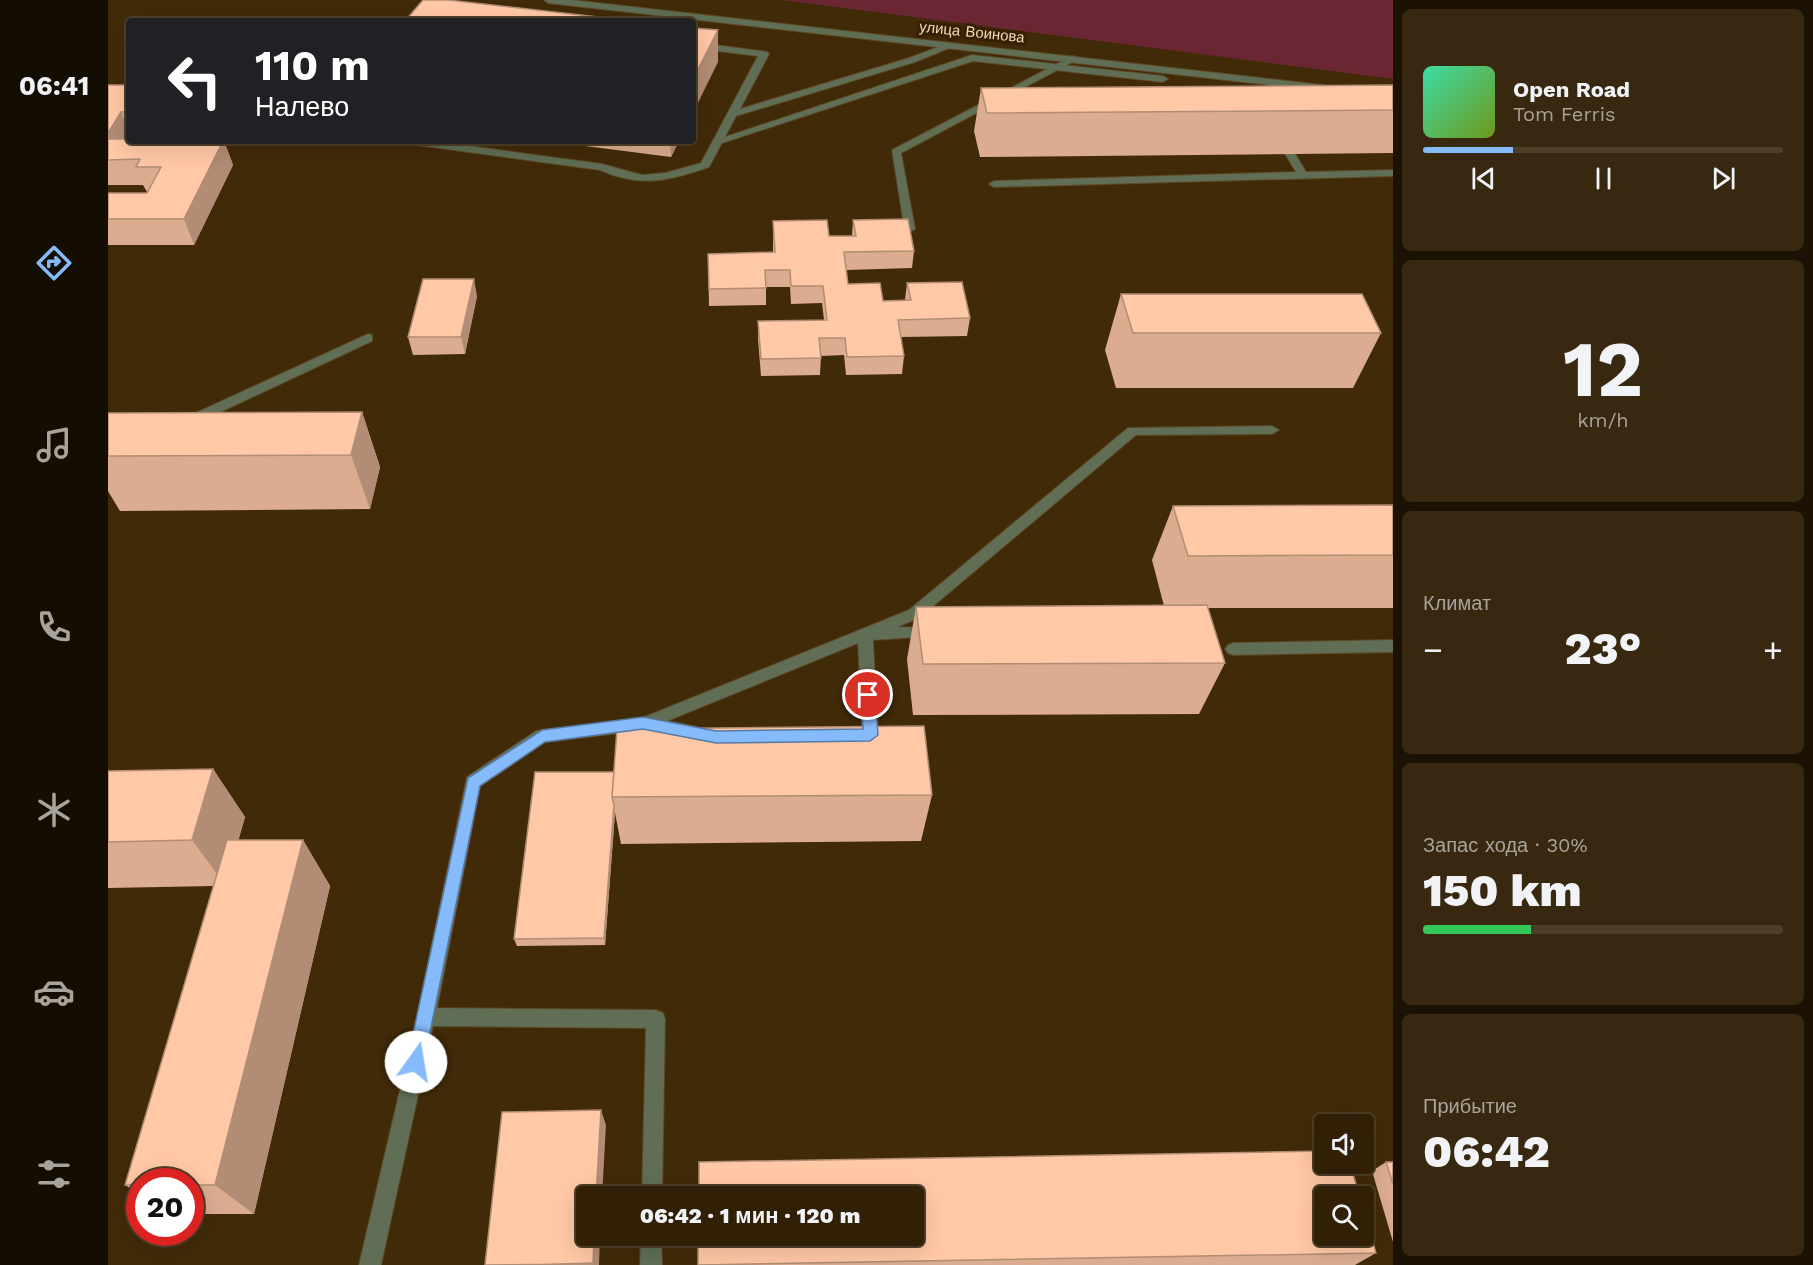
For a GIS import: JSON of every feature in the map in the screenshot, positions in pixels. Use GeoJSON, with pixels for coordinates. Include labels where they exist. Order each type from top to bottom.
{"type":"FeatureCollection","features":[{"type":"Feature","properties":{"kind":"street","name":"улица Воинова"},"geometry":{"type":"LineString","coordinates":[[548,0],[1075,58],[1249,83],[1336,89]]}},
{"type":"Feature","properties":{"kind":"street"},"geometry":{"type":"LineString","coordinates":[[432,144],[602,167],[618,175],[658,180],[705,165],[764,54],[696,45]]}},
{"type":"Feature","properties":{"kind":"street"},"geometry":{"type":"LineString","coordinates":[[733,114],[912,60],[952,45]]}},
{"type":"Feature","properties":{"kind":"street"},"geometry":{"type":"LineString","coordinates":[[718,141],[972,58],[1059,69],[1249,83],[1327,96]]}},
{"type":"Feature","properties":{"kind":"street"},"geometry":{"type":"LineString","coordinates":[[909,229],[896,152],[1059,69],[1075,58]]}},
{"type":"Feature","properties":{"kind":"street"},"geometry":{"type":"LineString","coordinates":[[1274,127],[1303,176]]}},
{"type":"Feature","properties":{"kind":"street"},"geometry":{"type":"LineString","coordinates":[[994,184],[1393,173]]}},
{"type":"Feature","properties":{"kind":"street"},"geometry":{"type":"LineString","coordinates":[[175,428],[368,338]]}},
{"type":"Feature","properties":{"kind":"street"},"geometry":{"type":"LineString","coordinates":[[370,1265],[426,1017],[473,782],[542,736],[643,723],[914,614],[1134,431],[1272,430]]}},
{"type":"Feature","properties":{"kind":"street"},"geometry":{"type":"LineString","coordinates":[[866,634],[946,632]]}},
{"type":"Feature","properties":{"kind":"street"},"geometry":{"type":"LineString","coordinates":[[847,735],[870,735],[866,634]]}},
{"type":"Feature","properties":{"kind":"street"},"geometry":{"type":"LineString","coordinates":[[1233,649],[1393,646]]}},
{"type":"Feature","properties":{"kind":"street"},"geometry":{"type":"LineString","coordinates":[[643,723],[706,735]]}},
{"type":"Feature","properties":{"kind":"street"},"geometry":{"type":"LineString","coordinates":[[426,1017],[656,1019],[652,1186]]}},
{"type":"Feature","properties":{"kind":"street"},"geometry":{"type":"LineString","coordinates":[[651,1246],[651,1265]]}},
{"type":"Feature","properties":{"kind":"shaded area"},"geometry":{"type":"Polygon","coordinates":[[[782,0],[1393,0],[1393,79],[782,0]]]}},
{"type":"Feature","properties":{"kind":"building"},"geometry":{"type":"Polygon","coordinates":[[[423,0],[448,0],[607,18],[408,18],[423,0]]]}},
{"type":"Feature","properties":{"kind":"building"},"geometry":{"type":"Polygon","coordinates":[[[696,28],[718,30],[696,73],[696,28]]]}},
{"type":"Feature","properties":{"kind":"building"},"geometry":{"type":"Polygon","coordinates":[[[108,85],[126,85],[126,112],[121,112],[108,133],[108,85]]]}},
{"type":"Feature","properties":{"kind":"building"},"geometry":{"type":"Polygon","coordinates":[[[1393,85],[1393,110],[987,113],[981,88],[1393,85]]]}},
{"type":"Feature","properties":{"kind":"building"},"geometry":{"type":"Polygon","coordinates":[[[108,139],[126,139],[126,144],[222,144],[184,219],[108,219],[108,193],[147,193],[161,167],[136,167],[140,159],[108,160],[108,139]]]}},
{"type":"Feature","properties":{"kind":"building"},"geometry":{"type":"Polygon","coordinates":[[[908,219],[914,251],[844,252],[848,284],[880,283],[883,301],[911,300],[907,283],[962,282],[970,318],[898,320],[904,356],[847,357],[845,338],[819,338],[821,358],[761,359],[758,321],[827,320],[823,286],[791,286],[790,270],[765,270],[766,288],[709,289],[708,254],[775,252],[773,221],[827,220],[829,236],[856,236],[853,220],[908,219]]]}},
{"type":"Feature","properties":{"kind":"building"},"geometry":{"type":"Polygon","coordinates":[[[423,279],[474,279],[461,337],[408,337],[423,279]]]}},
{"type":"Feature","properties":{"kind":"building"},"geometry":{"type":"Polygon","coordinates":[[[1121,294],[1362,294],[1381,333],[1133,333],[1121,294]]]}},
{"type":"Feature","properties":{"kind":"building"},"geometry":{"type":"Polygon","coordinates":[[[362,412],[351,455],[108,456],[108,413],[362,412]]]}},
{"type":"Feature","properties":{"kind":"building"},"geometry":{"type":"Polygon","coordinates":[[[1393,505],[1393,555],[1188,556],[1173,506],[1393,505]]]}},
{"type":"Feature","properties":{"kind":"building"},"geometry":{"type":"Polygon","coordinates":[[[1207,605],[1225,663],[923,664],[916,607],[1207,605]]]}},
{"type":"Feature","properties":{"kind":"building"},"geometry":{"type":"Polygon","coordinates":[[[924,726],[932,795],[612,797],[617,729],[924,726]]]}},
{"type":"Feature","properties":{"kind":"building"},"geometry":{"type":"Polygon","coordinates":[[[213,769],[192,840],[108,842],[108,771],[213,769]]]}},
{"type":"Feature","properties":{"kind":"building"},"geometry":{"type":"Polygon","coordinates":[[[535,772],[614,772],[612,797],[614,805],[604,938],[514,939],[535,772]]]}},
{"type":"Feature","properties":{"kind":"building"},"geometry":{"type":"Polygon","coordinates":[[[227,840],[303,840],[215,1185],[204,1185],[204,1168],[130,1168],[227,840]]]}},
{"type":"Feature","properties":{"kind":"building"},"geometry":{"type":"Polygon","coordinates":[[[601,1110],[597,1186],[576,1186],[576,1246],[594,1246],[593,1264],[485,1265],[502,1112],[601,1110]]]}},
{"type":"Feature","properties":{"kind":"building"},"geometry":{"type":"Polygon","coordinates":[[[1314,1151],[1314,1174],[1353,1174],[1357,1186],[1314,1186],[1314,1246],[1374,1246],[1376,1253],[698,1265],[698,1246],[924,1246],[924,1186],[699,1186],[699,1162],[1314,1151]]]}},
{"type":"Feature","properties":{"kind":"building"},"geometry":{"type":"Polygon","coordinates":[[[1386,1162],[1393,1162],[1393,1184],[1386,1162]]]}},
{"type":"Feature","properties":{"kind":"building"},"geometry":{"type":"Polygon","coordinates":[[[593,1263],[592,1265],[523,1265],[593,1263]]]}},
{"type":"Feature","properties":{"kind":"route"},"geometry":{"type":"LineString","coordinates":[[416,1062],[473,782],[542,736],[643,723],[716,737],[870,735],[868,695]]}}]}
